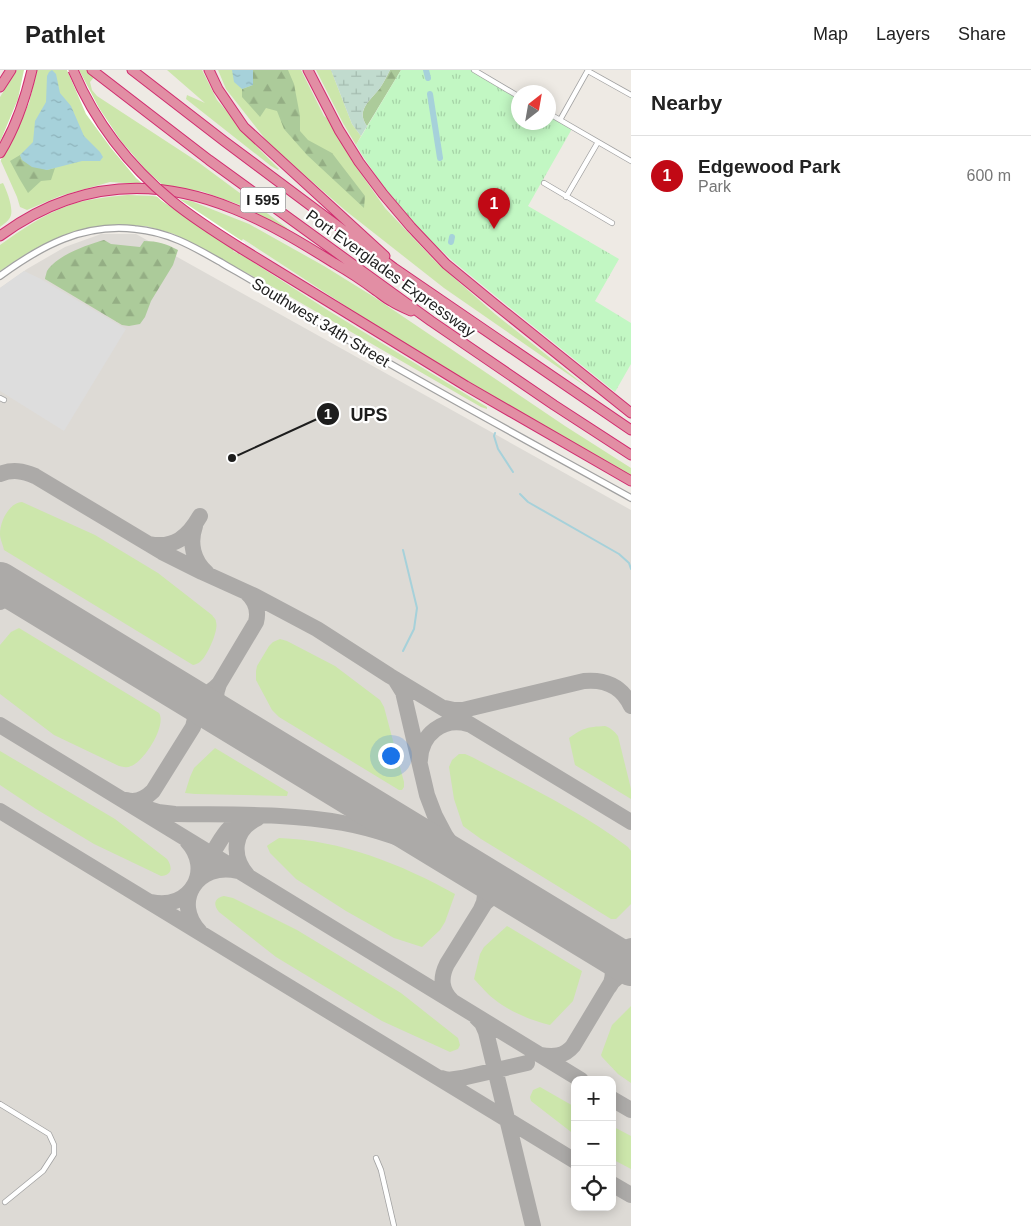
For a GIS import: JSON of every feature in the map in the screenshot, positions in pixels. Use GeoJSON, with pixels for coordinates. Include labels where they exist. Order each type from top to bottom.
{"type":"FeatureCollection","features":[{"type":"Feature","properties":{"kind":"highway"},"geometry":{"type":"LineString","coordinates":[[0,87],[11,70]]}},
{"type":"Feature","properties":{"kind":"highway"},"geometry":{"type":"LineString","coordinates":[[0,153],[21,111],[32,70]]}},
{"type":"Feature","properties":{"kind":"highway"},"geometry":{"type":"LineString","coordinates":[[73,70],[92,110],[115,144],[138,171],[193,217],[466,386],[631,481]]}},
{"type":"Feature","properties":{"kind":"highway","name":"Port Everglades Expressway"},"geometry":{"type":"LineString","coordinates":[[132,70],[394,268],[631,430]]}},
{"type":"Feature","properties":{"kind":"highway"},"geometry":{"type":"LineString","coordinates":[[208,70],[218,89],[244,127],[382,253],[394,268]]}},
{"type":"Feature","properties":{"kind":"highway"},"geometry":{"type":"LineString","coordinates":[[308,70],[339,130],[359,162],[411,227],[446,264],[631,413]]}},
{"type":"Feature","properties":{"kind":"highway","name":"Port Everglades Expressway"},"geometry":{"type":"LineString","coordinates":[[95,73],[209,160],[431,321],[631,455]]}},
{"type":"Feature","properties":{"kind":"highway"},"geometry":{"type":"LineString","coordinates":[[0,236],[38,212],[79,196],[120,189],[146,188],[174,191],[212,200],[236,209],[323,256],[390,301],[431,321]]}},
{"type":"Feature","properties":{"kind":"street"},"geometry":{"type":"LineString","coordinates":[[474,70],[511,92]]}},
{"type":"Feature","properties":{"kind":"street"},"geometry":{"type":"LineString","coordinates":[[560,120],[588,71],[631,95]]}},
{"type":"Feature","properties":{"kind":"street"},"geometry":{"type":"LineString","coordinates":[[556,118],[631,161]]}},
{"type":"Feature","properties":{"kind":"street"},"geometry":{"type":"LineString","coordinates":[[566,197],[598,142]]}},
{"type":"Feature","properties":{"kind":"street"},"geometry":{"type":"LineString","coordinates":[[544,183],[612,223]]}},
{"type":"Feature","properties":{"kind":"street","name":"Southwest 34th Street"},"geometry":{"type":"LineString","coordinates":[[0,276],[51,244],[84,232],[102,228],[152,231],[173,238],[186,243],[233,269],[332,330],[631,498]]}},
{"type":"Feature","properties":{"kind":"street"},"geometry":{"type":"LineString","coordinates":[[0,1104],[49,1134],[54,1145],[54,1154],[43,1171],[5,1202]]}},
{"type":"Feature","properties":{"kind":"street"},"geometry":{"type":"LineString","coordinates":[[376,1158],[381,1170],[394,1226]]}},
{"type":"Feature","properties":{"kind":"shaded area"},"geometry":{"type":"Polygon","coordinates":[[[101,234],[136,234],[631,510],[631,1226],[0,1226],[0,288],[27,269],[65,247],[101,234]]]}},
{"type":"Feature","properties":{"kind":"shaded area"},"geometry":{"type":"Polygon","coordinates":[[[24,271],[126,329],[64,431],[0,391],[0,288],[24,271]]]}},
{"type":"Feature","properties":{"kind":"green space"},"geometry":{"type":"Polygon","coordinates":[[[17,70],[100,70],[90,82],[92,90],[97,96],[198,162],[287,228],[287,230],[243,206],[201,191],[140,184],[110,182],[60,196],[27,210],[20,207],[0,159],[0,97],[17,70]]]}},
{"type":"Feature","properties":{"kind":"green space"},"geometry":{"type":"Polygon","coordinates":[[[167,70],[202,70],[217,100],[279,169],[271,166],[186,99],[187,95],[205,103],[167,70]]]}},
{"type":"Feature","properties":{"kind":"green space"},"geometry":{"type":"Polygon","coordinates":[[[218,70],[301,70],[324,116],[328,119],[357,168],[385,208],[436,262],[495,314],[588,388],[444,288],[346,211],[270,145],[226,89],[218,70]]]}},
{"type":"Feature","properties":{"kind":"green space"},"geometry":{"type":"Polygon","coordinates":[[[253,70],[288,70],[294,84],[300,116],[300,131],[308,140],[332,153],[365,196],[364,208],[307,155],[284,129],[277,111],[266,108],[260,117],[242,97],[242,89],[253,85],[253,70]]]}},
{"type":"Feature","properties":{"kind":"green space"},"geometry":{"type":"Polygon","coordinates":[[[316,70],[331,70],[352,124],[361,136],[356,145],[343,123],[316,70]]]}},
{"type":"Feature","properties":{"kind":"green space"},"geometry":{"type":"Polygon","coordinates":[[[331,70],[390,70],[380,88],[363,110],[367,126],[361,136],[352,124],[331,70]]]}},
{"type":"Feature","properties":{"kind":"green space"},"geometry":{"type":"Polygon","coordinates":[[[390,70],[401,70],[367,126],[363,110],[380,88],[390,70]]]}},
{"type":"Feature","properties":{"kind":"green space"},"geometry":{"type":"Polygon","coordinates":[[[401,70],[474,70],[511,92],[511,130],[556,130],[556,117],[573,127],[528,206],[619,259],[595,301],[631,323],[631,364],[615,392],[433,243],[381,183],[356,145],[401,70]]]}},
{"type":"Feature","properties":{"kind":"green space"},"geometry":{"type":"Polygon","coordinates":[[[20,155],[22,160],[47,170],[55,168],[51,180],[41,181],[28,193],[10,161],[20,155]]]}},
{"type":"Feature","properties":{"kind":"green space"},"geometry":{"type":"Polygon","coordinates":[[[3,183],[9,199],[11,215],[7,222],[0,227],[0,184],[3,183]]]}},
{"type":"Feature","properties":{"kind":"green space"},"geometry":{"type":"Polygon","coordinates":[[[128,195],[191,201],[249,224],[324,266],[374,297],[565,426],[631,468],[631,476],[390,335],[243,239],[233,251],[487,407],[487,409],[282,292],[174,234],[146,226],[110,225],[63,235],[29,252],[0,271],[0,245],[32,223],[74,204],[128,195]]]}},
{"type":"Feature","properties":{"kind":"green space"},"geometry":{"type":"Polygon","coordinates":[[[104,240],[111,244],[140,247],[144,241],[153,242],[178,250],[173,265],[151,301],[140,324],[122,325],[45,279],[47,271],[52,265],[65,255],[104,240]]]}},
{"type":"Feature","properties":{"kind":"green space"},"geometry":{"type":"Polygon","coordinates":[[[22,502],[95,535],[158,573],[212,615],[216,621],[216,631],[209,649],[199,663],[193,665],[4,550],[0,538],[0,529],[4,518],[9,509],[22,502]]]}},
{"type":"Feature","properties":{"kind":"green space"},"geometry":{"type":"Polygon","coordinates":[[[19,628],[159,713],[161,719],[157,734],[142,758],[131,766],[119,766],[54,735],[0,694],[0,645],[11,632],[19,628]]]}},
{"type":"Feature","properties":{"kind":"green space"},"geometry":{"type":"Polygon","coordinates":[[[280,639],[335,666],[380,700],[384,707],[404,782],[402,790],[399,790],[279,717],[272,710],[256,680],[256,671],[269,646],[280,639]]]}},
{"type":"Feature","properties":{"kind":"green space"},"geometry":{"type":"Polygon","coordinates":[[[605,726],[618,736],[631,789],[631,799],[575,765],[569,738],[586,729],[605,726]]]}},
{"type":"Feature","properties":{"kind":"green space"},"geometry":{"type":"Polygon","coordinates":[[[215,748],[288,792],[287,796],[185,793],[194,768],[215,748]]]}},
{"type":"Feature","properties":{"kind":"green space"},"geometry":{"type":"Polygon","coordinates":[[[0,751],[115,819],[167,859],[171,868],[169,873],[161,876],[94,844],[0,785],[0,751]]]}},
{"type":"Feature","properties":{"kind":"green space"},"geometry":{"type":"Polygon","coordinates":[[[459,754],[472,757],[552,799],[628,847],[631,851],[631,904],[616,919],[611,919],[463,826],[454,799],[449,767],[452,760],[459,754]]]}},
{"type":"Feature","properties":{"kind":"green space"},"geometry":{"type":"Polygon","coordinates":[[[279,838],[325,843],[348,849],[392,864],[434,883],[455,894],[445,922],[440,930],[422,947],[394,938],[346,911],[296,879],[270,853],[267,846],[279,838]]]}},
{"type":"Feature","properties":{"kind":"green space"},"geometry":{"type":"Polygon","coordinates":[[[224,896],[233,898],[297,930],[401,993],[458,1038],[460,1045],[458,1049],[450,1052],[382,1021],[276,957],[219,912],[216,907],[216,900],[224,896]]]}},
{"type":"Feature","properties":{"kind":"green space"},"geometry":{"type":"Polygon","coordinates":[[[507,926],[582,971],[573,1001],[550,1025],[513,1012],[491,997],[474,979],[480,954],[484,947],[507,926]]]}},
{"type":"Feature","properties":{"kind":"green space"},"geometry":{"type":"Polygon","coordinates":[[[631,1006],[631,1083],[618,1074],[601,1055],[612,1025],[631,1006]]]}},
{"type":"Feature","properties":{"kind":"green space"},"geometry":{"type":"Polygon","coordinates":[[[540,1087],[571,1105],[571,1132],[531,1101],[530,1097],[533,1090],[540,1087]]]}},
{"type":"Feature","properties":{"kind":"green space"},"geometry":{"type":"Polygon","coordinates":[[[616,1128],[631,1136],[631,1169],[616,1161],[616,1128]]]}},
{"type":"Feature","properties":{"kind":"water"},"geometry":{"type":"Polygon","coordinates":[[[52,70],[56,74],[60,93],[71,106],[84,136],[103,157],[100,161],[82,161],[47,170],[32,167],[22,160],[20,155],[33,142],[35,121],[46,102],[47,76],[52,70]]]}},
{"type":"Feature","properties":{"kind":"water"},"geometry":{"type":"Polygon","coordinates":[[[232,70],[253,70],[253,85],[242,89],[234,82],[232,70]]]}},
{"type":"Feature","properties":{"kind":"pier"},"geometry":{"type":"Polygon","coordinates":[[[24,70],[37,70],[29,103],[9,147],[0,161],[0,142],[18,99],[24,70]]]}},
{"type":"Feature","properties":{"kind":"pier"},"geometry":{"type":"Polygon","coordinates":[[[67,70],[79,70],[99,108],[121,141],[146,170],[176,197],[245,243],[239,253],[162,201],[136,178],[86,114],[67,70]]]}},
{"type":"Feature","properties":{"kind":"waterway"},"geometry":{"type":"LineString","coordinates":[[426,70],[428,78]]}},
{"type":"Feature","properties":{"kind":"waterway"},"geometry":{"type":"LineString","coordinates":[[430,94],[440,158]]}},
{"type":"Feature","properties":{"kind":"waterway"},"geometry":{"type":"LineString","coordinates":[[451,242],[452,237]]}},
{"type":"Feature","properties":{"kind":"waterway"},"geometry":{"type":"LineString","coordinates":[[495,433],[494,436],[498,449],[513,472]]}},
{"type":"Feature","properties":{"kind":"waterway"},"geometry":{"type":"LineString","coordinates":[[520,494],[528,502],[619,554],[629,563],[631,569]]}},
{"type":"Feature","properties":{"kind":"waterway"},"geometry":{"type":"LineString","coordinates":[[403,550],[417,608],[414,629],[403,651]]}},
{"type":"Feature","properties":{"kind":"taxiway"},"geometry":{"type":"LineString","coordinates":[[0,474],[18,471],[35,476],[162,552],[255,596],[317,629],[390,676],[631,822]]}},
{"type":"Feature","properties":{"kind":"taxiway"},"geometry":{"type":"LineString","coordinates":[[149,544],[166,545],[179,540],[190,530],[200,516]]}},
{"type":"Feature","properties":{"kind":"taxiway"},"geometry":{"type":"LineString","coordinates":[[195,526],[192,539],[193,551],[198,563],[207,573]]}},
{"type":"Feature","properties":{"kind":"taxiway"},"geometry":{"type":"LineString","coordinates":[[178,690],[200,695],[209,692],[219,684],[256,622],[256,606],[253,599],[247,593]]}},
{"type":"Feature","properties":{"kind":"taxiway"},"geometry":{"type":"LineString","coordinates":[[0,602],[16,597],[31,601]]}},
{"type":"Feature","properties":{"kind":"taxiway"},"geometry":{"type":"LineString","coordinates":[[395,679],[403,692],[427,795],[435,816],[454,848],[476,872]]}},
{"type":"Feature","properties":{"kind":"taxiway"},"geometry":{"type":"LineString","coordinates":[[445,708],[463,710],[584,681],[599,681],[612,685],[623,693],[631,706]]}},
{"type":"Feature","properties":{"kind":"taxiway"},"geometry":{"type":"LineString","coordinates":[[219,684],[216,696],[217,705],[230,722]]}},
{"type":"Feature","properties":{"kind":"taxiway"},"geometry":{"type":"LineString","coordinates":[[126,800],[140,800],[153,791],[193,727],[195,713],[192,704],[174,688]]}},
{"type":"Feature","properties":{"kind":"taxiway"},"geometry":{"type":"LineString","coordinates":[[420,760],[424,742],[435,730],[442,725],[450,723],[468,724]]}},
{"type":"Feature","properties":{"kind":"taxiway"},"geometry":{"type":"LineString","coordinates":[[0,725],[574,1076]]}},
{"type":"Feature","properties":{"kind":"taxiway"},"geometry":{"type":"LineString","coordinates":[[145,808],[175,814],[280,816],[343,823],[386,834],[455,859]]}},
{"type":"Feature","properties":{"kind":"taxiway"},"geometry":{"type":"LineString","coordinates":[[0,811],[571,1159]]}},
{"type":"Feature","properties":{"kind":"taxiway"},"geometry":{"type":"LineString","coordinates":[[207,863],[229,829],[241,819],[249,816]]}},
{"type":"Feature","properties":{"kind":"taxiway"},"geometry":{"type":"LineString","coordinates":[[248,876],[242,869],[239,861],[237,844],[243,829],[258,818]]}},
{"type":"Feature","properties":{"kind":"taxiway"},"geometry":{"type":"LineString","coordinates":[[151,902],[165,903],[177,900],[187,894],[194,886],[198,875],[198,864],[195,852],[187,841]]}},
{"type":"Feature","properties":{"kind":"taxiway"},"geometry":{"type":"LineString","coordinates":[[200,932],[192,920],[188,908],[193,886],[211,872],[224,870],[238,871]]}},
{"type":"Feature","properties":{"kind":"taxiway"},"geometry":{"type":"LineString","coordinates":[[479,874],[485,891],[481,909]]}},
{"type":"Feature","properties":{"kind":"taxiway"},"geometry":{"type":"LineString","coordinates":[[452,1001],[448,997],[443,984],[443,974],[447,964],[485,903],[499,895],[516,896]]}},
{"type":"Feature","properties":{"kind":"taxiway"},"geometry":{"type":"LineString","coordinates":[[605,951],[620,950],[631,946]]}},
{"type":"Feature","properties":{"kind":"taxiway"},"geometry":{"type":"LineString","coordinates":[[540,1055],[558,1055],[570,1050],[573,1046],[611,983],[612,966],[610,958],[605,951]]}},
{"type":"Feature","properties":{"kind":"taxiway"},"geometry":{"type":"LineString","coordinates":[[609,987],[618,977],[631,973]]}},
{"type":"Feature","properties":{"kind":"taxiway"},"geometry":{"type":"LineString","coordinates":[[476,1017],[482,1023],[486,1032],[533,1226]]}},
{"type":"Feature","properties":{"kind":"taxiway"},"geometry":{"type":"LineString","coordinates":[[441,1078],[448,1080],[462,1078],[527,1063]]}},
{"type":"Feature","properties":{"kind":"taxiway"},"geometry":{"type":"LineString","coordinates":[[616,1101],[631,1110]]}},
{"type":"Feature","properties":{"kind":"taxiway"},"geometry":{"type":"LineString","coordinates":[[616,1186],[631,1195]]}},
{"type":"Feature","properties":{"kind":"runway"},"geometry":{"type":"LineString","coordinates":[[0,582],[631,966]]}},
{"type":"Feature","properties":{"kind":"place","name":"Edgewood Park"},"geometry":{"type":"Point","coordinates":[494,229]}},
{"type":"Feature","properties":{"kind":"place","name":"UPS"},"geometry":{"type":"Point","coordinates":[232,458]}}]}
